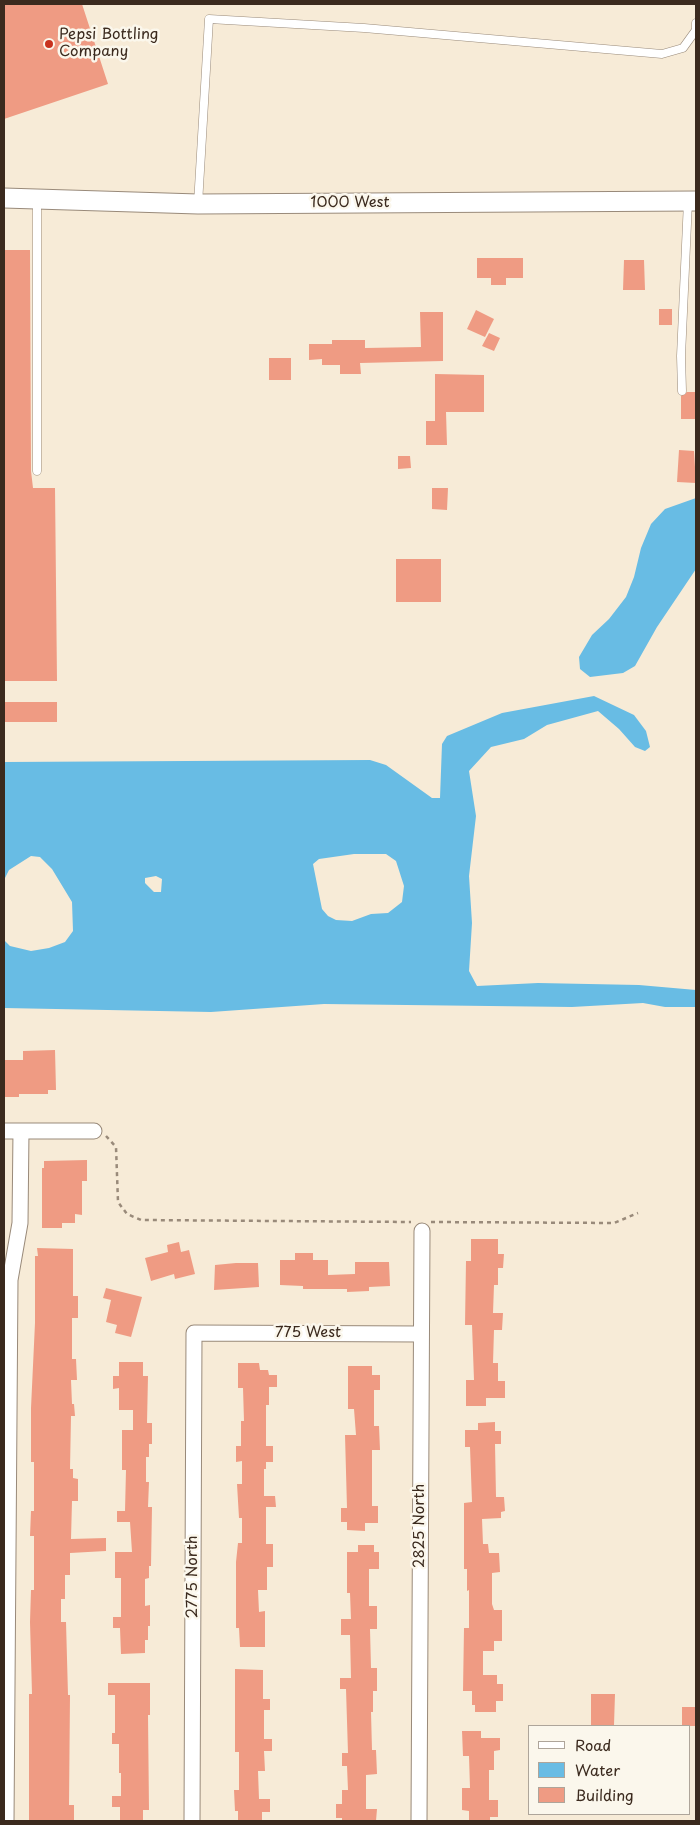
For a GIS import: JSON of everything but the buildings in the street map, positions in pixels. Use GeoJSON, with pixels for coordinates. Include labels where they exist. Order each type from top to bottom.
{"type":"FeatureCollection","features":[{"type":"Feature","properties":{"kind":"street","name":"1000 West"},"geometry":{"type":"LineString","coordinates":[[4,198],[198,204],[692,201]]}},
{"type":"Feature","properties":{"kind":"street"},"geometry":{"type":"LineString","coordinates":[[4,1131],[94,1130]]}},
{"type":"Feature","properties":{"kind":"street"},"geometry":{"type":"LineString","coordinates":[[6,1821],[10,1280],[20,1223],[21,1131]]}},
{"type":"Feature","properties":{"kind":"street","name":"2825 North"},"geometry":{"type":"LineString","coordinates":[[419,1821],[421,1334],[424,1225]]}},
{"type":"Feature","properties":{"kind":"street","name":"775 West"},"geometry":{"type":"LineString","coordinates":[[194,1333],[421,1334]]}},
{"type":"Feature","properties":{"kind":"street","name":"2775 North"},"geometry":{"type":"LineString","coordinates":[[192,1821],[194,1333]]}},
{"type":"Feature","properties":{"kind":"lane"},"geometry":{"type":"LineString","coordinates":[[198,204],[209,19],[364,28],[662,54],[683,48],[696,30],[696,23]]}},
{"type":"Feature","properties":{"kind":"lane"},"geometry":{"type":"LineString","coordinates":[[36,471],[37,199]]}},
{"type":"Feature","properties":{"kind":"lane"},"geometry":{"type":"LineString","coordinates":[[682,391],[681,356],[692,201]]}},
{"type":"Feature","properties":{"kind":"path"},"geometry":{"type":"LineString","coordinates":[[94,1130],[104,1134],[116,1147],[118,1202],[127,1214],[140,1220],[424,1225],[614,1223],[638,1212]]}},
{"type":"Feature","properties":{"kind":"water"},"geometry":{"type":"Polygon","coordinates":[[[696,498],[696,569],[657,627],[635,666],[623,673],[590,677],[580,669],[579,657],[592,635],[609,619],[626,597],[634,577],[641,548],[651,524],[665,509],[696,498]]]}},
{"type":"Feature","properties":{"kind":"water"},"geometry":{"type":"Polygon","coordinates":[[[594,696],[634,715],[646,731],[650,747],[645,751],[635,747],[619,729],[598,711],[547,725],[524,739],[491,747],[469,771],[476,816],[469,876],[472,923],[469,971],[477,986],[538,983],[639,985],[696,990],[696,1007],[665,1007],[643,1003],[572,1007],[324,1004],[211,1012],[4,1008],[4,940],[10,946],[31,951],[49,948],[65,942],[73,931],[72,902],[52,869],[40,857],[31,856],[9,870],[4,880],[4,762],[370,760],[386,765],[432,798],[440,798],[442,744],[447,736],[502,713],[594,696]],[[354,854],[319,859],[313,864],[322,909],[328,916],[336,920],[352,921],[371,914],[388,913],[402,902],[404,886],[396,861],[386,854],[354,854]],[[156,876],[145,878],[145,883],[154,892],[161,892],[162,879],[156,876]]]}},
{"type":"Feature","properties":{"kind":"place","name":"Pepsi Bottling Company"},"geometry":{"type":"Point","coordinates":[49,44]}}]}
